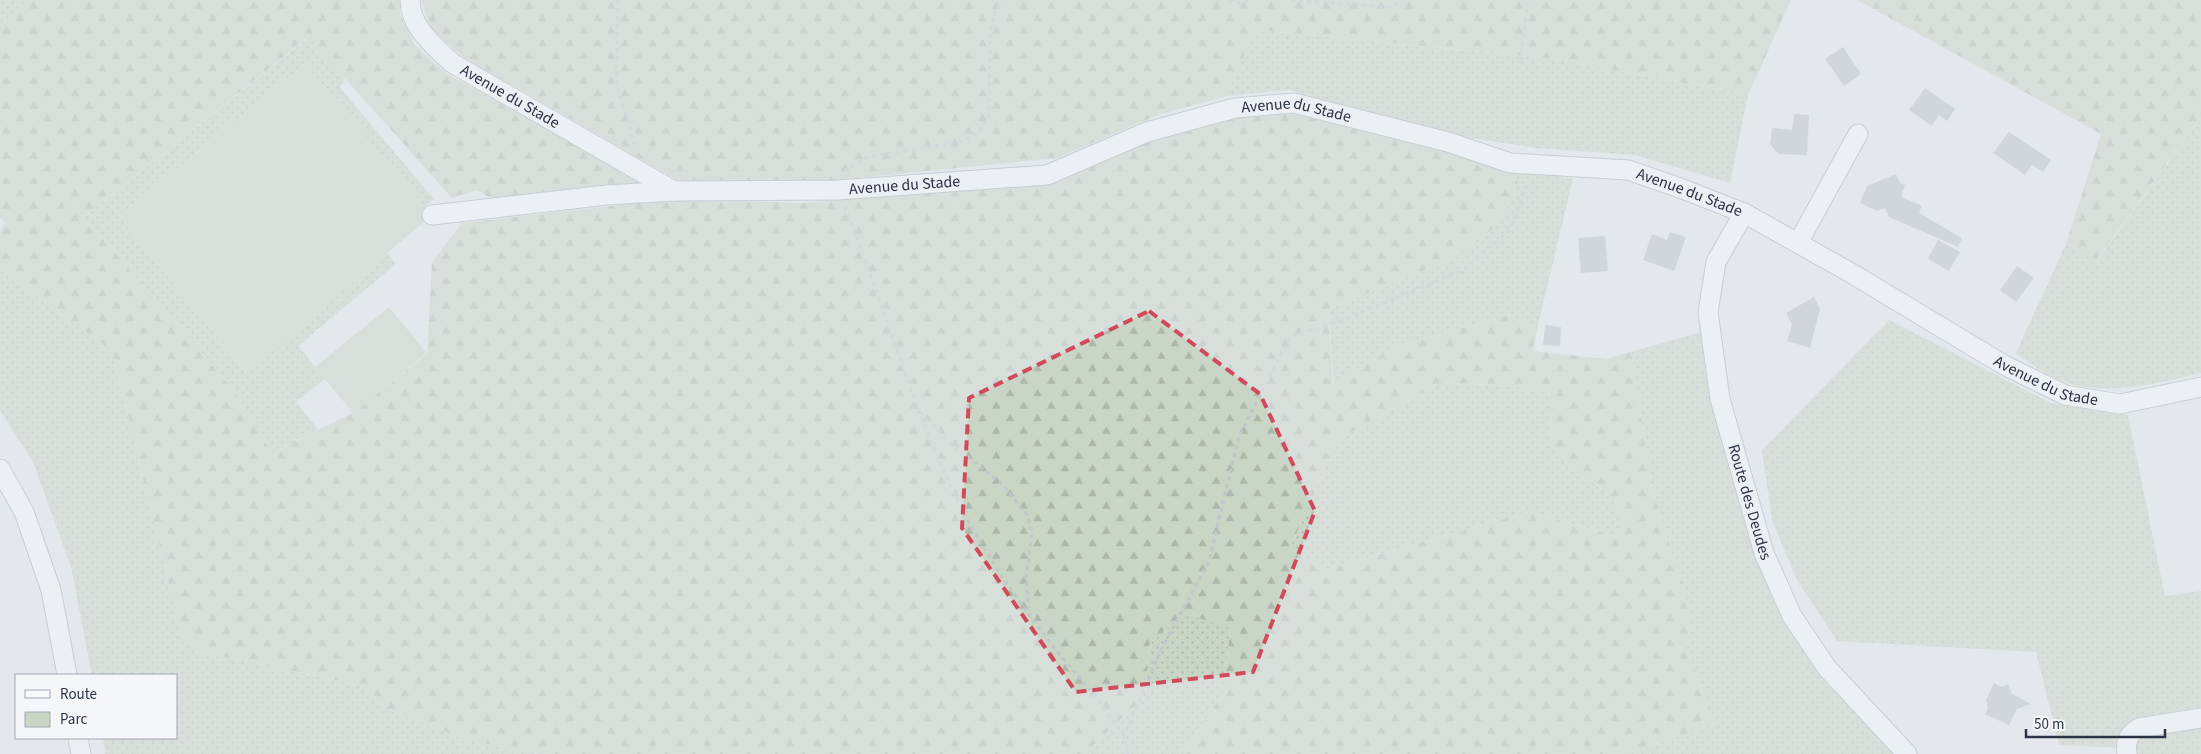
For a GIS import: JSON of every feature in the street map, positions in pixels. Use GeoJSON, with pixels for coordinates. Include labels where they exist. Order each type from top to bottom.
{"type":"FeatureCollection","features":[{"type":"Feature","properties":{"kind":"street","name":"Avenue du Stade"},"geometry":{"type":"LineString","coordinates":[[410,0],[410,6],[422,34],[452,63],[674,191],[838,190],[1047,175],[1147,132],[1235,108],[1294,103],[1448,142],[1510,163],[1628,170],[1744,213],[2004,365],[2064,395],[2120,404],[2201,387]]}},
{"type":"Feature","properties":{"kind":"street"},"geometry":{"type":"LineString","coordinates":[[1798,243],[1858,134]]}},
{"type":"Feature","properties":{"kind":"street"},"geometry":{"type":"LineString","coordinates":[[432,215],[607,195],[674,191]]}},
{"type":"Feature","properties":{"kind":"street","name":"Route des Deudes"},"geometry":{"type":"LineString","coordinates":[[1744,213],[1716,262],[1708,312],[1720,399],[1764,553],[1792,616],[1827,668],[1907,754]]}},
{"type":"Feature","properties":{"kind":"street"},"geometry":{"type":"LineString","coordinates":[[0,468],[24,512],[51,590],[67,674]]}},
{"type":"Feature","properties":{"kind":"street"},"geometry":{"type":"LineString","coordinates":[[2126,754],[2126,740],[2136,729],[2201,718]]}},
{"type":"Feature","properties":{"kind":"street"},"geometry":{"type":"LineString","coordinates":[[78,739],[81,754]]}},
{"type":"Feature","properties":{"kind":"path"},"geometry":{"type":"LineString","coordinates":[[618,0],[616,83],[636,146],[635,169]]}},
{"type":"Feature","properties":{"kind":"path"},"geometry":{"type":"LineString","coordinates":[[1004,0],[996,8],[990,34],[989,117],[979,132],[964,141],[867,157],[843,171],[838,190],[862,248],[919,411],[963,512],[1001,578],[1029,615],[1106,706],[1124,736],[1128,754]]}},
{"type":"Feature","properties":{"kind":"path"},"geometry":{"type":"LineString","coordinates":[[1229,0],[1239,4],[1251,0]]}},
{"type":"Feature","properties":{"kind":"path"},"geometry":{"type":"LineString","coordinates":[[1291,0],[1392,7],[1401,0]]}},
{"type":"Feature","properties":{"kind":"path"},"geometry":{"type":"LineString","coordinates":[[1520,61],[1528,0]]}},
{"type":"Feature","properties":{"kind":"path"},"geometry":{"type":"LineString","coordinates":[[1124,736],[1162,648],[1209,561],[1239,436],[1290,337],[1345,319],[1463,270],[1510,230],[1532,164]]}},
{"type":"Feature","properties":{"kind":"path"},"geometry":{"type":"LineString","coordinates":[[919,411],[951,444],[1003,485],[1026,515],[1032,534],[1026,576],[1029,615]]}},
{"type":"Feature","properties":{"kind":"highlighted area"},"geometry":{"type":"Polygon","coordinates":[[[1149,311],[1260,394],[1315,511],[1253,672],[1076,692],[962,528],[969,398],[1149,311]]]}},
{"type":"Feature","properties":{"kind":"green space"},"geometry":{"type":"Polygon","coordinates":[[[0,0],[30,0],[0,25],[0,0]]]}},
{"type":"Feature","properties":{"kind":"green space"},"geometry":{"type":"Polygon","coordinates":[[[30,0],[400,0],[400,14],[415,45],[447,74],[653,186],[491,198],[477,190],[452,198],[308,37],[84,217],[237,394],[272,453],[353,413],[427,354],[432,262],[462,223],[672,199],[801,203],[960,190],[1237,115],[1295,113],[1507,167],[1518,182],[1501,222],[1457,257],[1328,309],[1333,384],[1396,346],[1510,315],[1537,329],[1533,351],[1606,359],[1631,352],[1652,489],[1692,615],[1686,648],[1717,724],[1626,754],[1184,754],[1224,691],[1230,628],[1183,613],[1149,645],[1145,696],[1084,754],[538,754],[468,740],[387,709],[364,686],[196,651],[181,633],[112,351],[0,270],[0,231],[5,222],[0,218],[0,25],[30,0]],[[1441,382],[1338,440],[1290,548],[1325,570],[1529,512],[1622,538],[1615,501],[1552,446],[1548,389],[1441,382]]]}},
{"type":"Feature","properties":{"kind":"green space"},"geometry":{"type":"Polygon","coordinates":[[[421,0],[1791,0],[1748,95],[1553,59],[1256,30],[1226,96],[1158,115],[1057,158],[808,183],[677,180],[463,57],[431,29],[421,0]]]}},
{"type":"Feature","properties":{"kind":"green space"},"geometry":{"type":"Polygon","coordinates":[[[1857,0],[2201,0],[2201,117],[2097,259],[2066,244],[2101,134],[1857,0]]]}},
{"type":"Feature","properties":{"kind":"green space"},"geometry":{"type":"Polygon","coordinates":[[[1255,30],[1553,59],[1748,95],[1730,183],[1635,155],[1535,148],[1452,135],[1289,90],[1226,96],[1255,30]]]}},
{"type":"Feature","properties":{"kind":"green space"},"geometry":{"type":"Polygon","coordinates":[[[309,37],[345,78],[340,88],[434,199],[425,207],[305,64],[119,216],[246,372],[388,253],[396,264],[298,346],[325,379],[296,402],[318,430],[272,453],[237,394],[84,217],[309,37]]]}},
{"type":"Feature","properties":{"kind":"green space"},"geometry":{"type":"Polygon","coordinates":[[[305,64],[432,215],[247,373],[119,216],[305,64]]]}},
{"type":"Feature","properties":{"kind":"green space"},"geometry":{"type":"Polygon","coordinates":[[[2201,117],[2201,373],[2126,388],[2087,387],[2051,376],[2016,353],[2066,244],[2098,259],[2201,117]]]}},
{"type":"Feature","properties":{"kind":"green space"},"geometry":{"type":"Polygon","coordinates":[[[1507,167],[1573,179],[1537,329],[1510,315],[1396,346],[1334,384],[1328,309],[1457,257],[1507,167]]]}},
{"type":"Feature","properties":{"kind":"green space"},"geometry":{"type":"Polygon","coordinates":[[[0,270],[112,351],[181,633],[196,651],[364,686],[387,709],[468,740],[538,754],[105,754],[103,739],[178,739],[178,674],[92,674],[71,567],[33,462],[0,410],[0,270]]]}},
{"type":"Feature","properties":{"kind":"green space"},"geometry":{"type":"Polygon","coordinates":[[[389,307],[427,353],[353,413],[315,367],[389,307]]]}},
{"type":"Feature","properties":{"kind":"green space"},"geometry":{"type":"Polygon","coordinates":[[[1889,320],[2051,403],[2128,415],[2165,596],[2201,591],[2201,754],[2124,754],[2123,748],[2059,745],[2036,652],[1837,641],[1797,580],[1772,520],[1762,450],[1889,320]]]}},
{"type":"Feature","properties":{"kind":"green space"},"geometry":{"type":"Polygon","coordinates":[[[1701,332],[1713,412],[1758,564],[1789,629],[1824,681],[1894,754],[1626,754],[1716,724],[1686,648],[1691,615],[1652,489],[1631,352],[1701,332]]]}},
{"type":"Feature","properties":{"kind":"green space"},"geometry":{"type":"Polygon","coordinates":[[[1441,382],[1548,389],[1552,446],[1615,501],[1623,538],[1529,512],[1325,570],[1290,548],[1338,440],[1441,382]]]}},
{"type":"Feature","properties":{"kind":"green space"},"geometry":{"type":"Polygon","coordinates":[[[1183,613],[1230,627],[1224,691],[1184,754],[1084,754],[1145,696],[1149,645],[1183,613]]]}},
{"type":"Feature","properties":{"kind":"building"},"geometry":{"type":"Polygon","coordinates":[[[1843,47],[1861,74],[1844,86],[1825,59],[1843,47]]]}},
{"type":"Feature","properties":{"kind":"building"},"geometry":{"type":"Polygon","coordinates":[[[1925,88],[1955,109],[1947,121],[1939,115],[1932,126],[1909,110],[1925,88]]]}},
{"type":"Feature","properties":{"kind":"building"},"geometry":{"type":"Polygon","coordinates":[[[1794,114],[1809,115],[1807,155],[1778,154],[1770,144],[1772,128],[1792,130],[1794,114]]]}},
{"type":"Feature","properties":{"kind":"building"},"geometry":{"type":"Polygon","coordinates":[[[2009,132],[2051,160],[2043,172],[2032,165],[2025,175],[1993,153],[2009,132]]]}},
{"type":"Feature","properties":{"kind":"building"},"geometry":{"type":"Polygon","coordinates":[[[1896,174],[1900,183],[1905,185],[1901,197],[1922,206],[1919,213],[1962,238],[1958,247],[1889,217],[1885,208],[1877,211],[1860,203],[1867,186],[1896,174]]]}},
{"type":"Feature","properties":{"kind":"building"},"geometry":{"type":"Polygon","coordinates":[[[1670,232],[1686,237],[1674,271],[1643,260],[1652,234],[1667,240],[1670,232]]]}},
{"type":"Feature","properties":{"kind":"building"},"geometry":{"type":"Polygon","coordinates":[[[1605,236],[1608,271],[1581,273],[1578,238],[1605,236]]]}},
{"type":"Feature","properties":{"kind":"building"},"geometry":{"type":"Polygon","coordinates":[[[1938,240],[1960,252],[1949,271],[1928,259],[1938,240]]]}},
{"type":"Feature","properties":{"kind":"building"},"geometry":{"type":"Polygon","coordinates":[[[2017,266],[2034,278],[2016,302],[2000,290],[2017,266]]]}},
{"type":"Feature","properties":{"kind":"building"},"geometry":{"type":"Polygon","coordinates":[[[1814,297],[1820,309],[1810,348],[1787,341],[1792,324],[1786,313],[1814,297]]]}},
{"type":"Feature","properties":{"kind":"building"},"geometry":{"type":"Polygon","coordinates":[[[1545,325],[1561,327],[1560,346],[1543,345],[1545,325]]]}},
{"type":"Feature","properties":{"kind":"building"},"geometry":{"type":"Polygon","coordinates":[[[1994,683],[2002,687],[2008,684],[2012,694],[2031,704],[2017,709],[2009,725],[1985,714],[1988,708],[1986,700],[1994,683]]]}}]}
